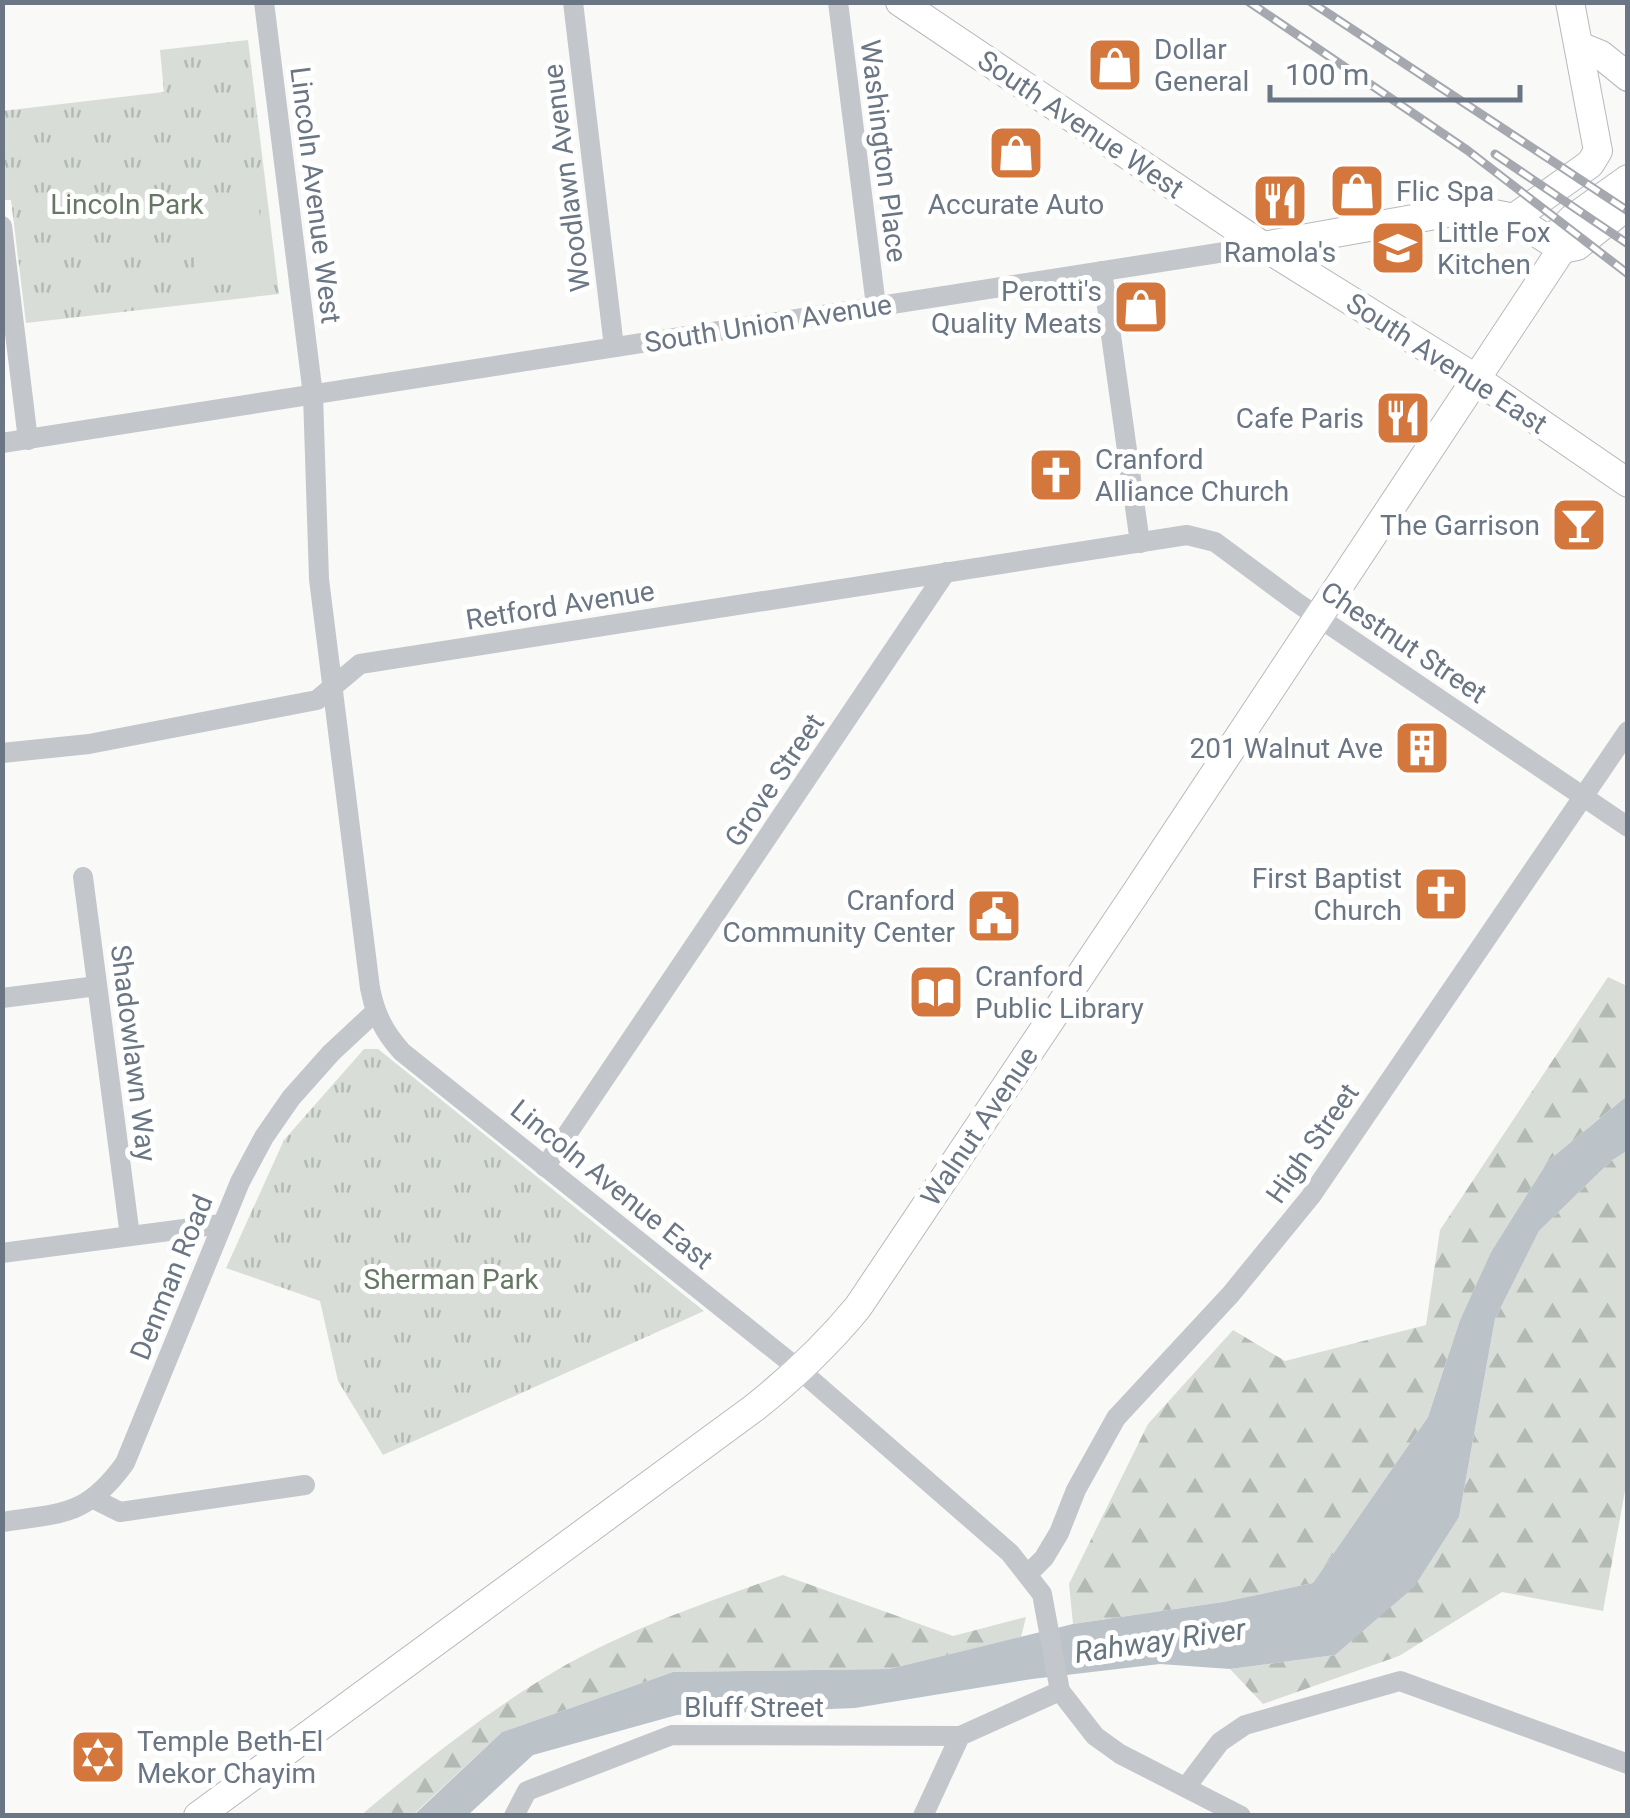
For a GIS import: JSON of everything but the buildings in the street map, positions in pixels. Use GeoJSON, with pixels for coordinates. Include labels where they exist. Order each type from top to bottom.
{"type":"FeatureCollection","features":[{"type":"Feature","properties":{"kind":"street","name":"Lincoln Avenue West"},"geometry":{"type":"LineString","coordinates":[[264,2],[314,395]]}},
{"type":"Feature","properties":{"kind":"street","name":"Woodlawn Avenue"},"geometry":{"type":"LineString","coordinates":[[573,2],[614,346]]}},
{"type":"Feature","properties":{"kind":"street","name":"Washington Place"},"geometry":{"type":"LineString","coordinates":[[838,2],[876,306]]}},
{"type":"Feature","properties":{"kind":"street","name":"South Avenue West"},"geometry":{"type":"LineString","coordinates":[[900,2],[1263,246]]}},
{"type":"Feature","properties":{"kind":"street"},"geometry":{"type":"LineString","coordinates":[[1570,2],[1598,150],[1590,164],[1522,213],[1562,249],[1577,246],[1628,204]]}},
{"type":"Feature","properties":{"kind":"street"},"geometry":{"type":"LineString","coordinates":[[1579,46],[1601,55],[1628,78]]}},
{"type":"Feature","properties":{"kind":"street","name":"Walnut Avenue"},"geometry":{"type":"LineString","coordinates":[[198,1816],[801,1371],[858,1307],[1562,249],[1559,232],[1572,218],[1628,178]]}},
{"type":"Feature","properties":{"kind":"street","name":"South Union Avenue"},"geometry":{"type":"LineString","coordinates":[[2,443],[1263,246],[1469,209],[1522,213]]}},
{"type":"Feature","properties":{"kind":"street"},"geometry":{"type":"LineString","coordinates":[[2,226],[28,440]]}},
{"type":"Feature","properties":{"kind":"street","name":"South Avenue East"},"geometry":{"type":"LineString","coordinates":[[1263,246],[1475,378],[1628,483]]}},
{"type":"Feature","properties":{"kind":"street"},"geometry":{"type":"LineString","coordinates":[[1102,271],[1140,542]]}},
{"type":"Feature","properties":{"kind":"street","name":"Lincoln Avenue East"},"geometry":{"type":"LineString","coordinates":[[314,395],[318,579],[375,1012],[386,1034],[402,1052],[801,1371],[1010,1553],[1042,1594],[1060,1687],[1095,1736],[1120,1754],[1241,1816]]}},
{"type":"Feature","properties":{"kind":"street","name":"Chestnut Street"},"geometry":{"type":"LineString","coordinates":[[1140,542],[1187,535],[1215,542],[1628,827]]}},
{"type":"Feature","properties":{"kind":"street","name":"Retford Avenue"},"geometry":{"type":"LineString","coordinates":[[2,752],[89,744],[317,700],[360,664],[1140,542]]}},
{"type":"Feature","properties":{"kind":"street","name":"Grove Street"},"geometry":{"type":"LineString","coordinates":[[545,1166],[946,572]]}},
{"type":"Feature","properties":{"kind":"street","name":"High Street"},"geometry":{"type":"LineString","coordinates":[[1028,1574],[1044,1558],[1060,1532],[1076,1490],[1116,1418],[1231,1294],[1311,1196],[1628,731]]}},
{"type":"Feature","properties":{"kind":"street","name":"Shadowlawn Way"},"geometry":{"type":"LineString","coordinates":[[83,878],[130,1236]]}},
{"type":"Feature","properties":{"kind":"street"},"geometry":{"type":"LineString","coordinates":[[2,998],[96,986]]}},
{"type":"Feature","properties":{"kind":"street","name":"Denman Road"},"geometry":{"type":"LineString","coordinates":[[94,1499],[125,1462],[222,1224],[264,1136],[290,1098],[375,1012]]}},
{"type":"Feature","properties":{"kind":"street"},"geometry":{"type":"LineString","coordinates":[[2,1253],[222,1224]]}},
{"type":"Feature","properties":{"kind":"street"},"geometry":{"type":"LineString","coordinates":[[2,1522],[60,1514],[94,1499],[120,1512],[306,1485]]}},
{"type":"Feature","properties":{"kind":"street"},"geometry":{"type":"LineString","coordinates":[[1186,1787],[1220,1742],[1246,1725],[1276,1714],[1341,1700],[1389,1682],[1412,1684],[1628,1764]]}},
{"type":"Feature","properties":{"kind":"street"},"geometry":{"type":"LineString","coordinates":[[923,1816],[960,1736],[1060,1687]]}},
{"type":"Feature","properties":{"kind":"street","name":"Bluff Street"},"geometry":{"type":"LineString","coordinates":[[514,1816],[527,1791],[672,1734],[960,1736]]}},
{"type":"Feature","properties":{"kind":"green space","name":"Lincoln Park"},"geometry":{"type":"Polygon","coordinates":[[[248,40],[279,294],[26,323],[11,200],[3,200],[2,111],[164,92],[160,50],[248,40]]]}},
{"type":"Feature","properties":{"kind":"green space"},"geometry":{"type":"Polygon","coordinates":[[[258,201],[267,278],[198,288],[188,212],[258,201]]]}},
{"type":"Feature","properties":{"kind":"green space"},"geometry":{"type":"Polygon","coordinates":[[[1608,977],[1627,986],[1627,1096],[1548,1161],[1491,1252],[1460,1320],[1428,1417],[1313,1583],[1223,1602],[1073,1624],[1069,1584],[1148,1424],[1233,1330],[1285,1361],[1426,1325],[1440,1230],[1608,977]]]}},
{"type":"Feature","properties":{"kind":"green space","name":"Sherman Park"},"geometry":{"type":"Polygon","coordinates":[[[364,1049],[378,1049],[704,1311],[383,1455],[338,1381],[320,1301],[226,1268],[284,1140],[364,1049]]]}},
{"type":"Feature","properties":{"kind":"green space"},"geometry":{"type":"Polygon","coordinates":[[[1627,1151],[1627,1480],[1603,1611],[1502,1592],[1399,1656],[1263,1704],[1230,1669],[1335,1655],[1459,1517],[1495,1319],[1539,1231],[1611,1161],[1627,1151]]]}},
{"type":"Feature","properties":{"kind":"green space"},"geometry":{"type":"Polygon","coordinates":[[[783,1575],[953,1636],[1026,1617],[1021,1637],[889,1669],[673,1672],[502,1732],[413,1815],[360,1816],[456,1739],[557,1670],[640,1629],[783,1575]]]}},
{"type":"Feature","properties":{"kind":"water","name":"Rahway River"},"geometry":{"type":"Polygon","coordinates":[[[1627,1096],[1627,1151],[1611,1161],[1539,1231],[1495,1319],[1459,1517],[1414,1587],[1335,1655],[1230,1669],[1160,1664],[1032,1679],[855,1708],[677,1715],[533,1755],[468,1815],[413,1816],[502,1732],[673,1672],[889,1669],[1073,1624],[1223,1602],[1313,1583],[1428,1417],[1460,1320],[1491,1252],[1548,1161],[1627,1096]]]}},
{"type":"Feature","properties":{"kind":"railway"},"geometry":{"type":"LineString","coordinates":[[1249,2],[1467,150],[1628,274]]}},
{"type":"Feature","properties":{"kind":"railway"},"geometry":{"type":"LineString","coordinates":[[1311,2],[1628,211]]}},
{"type":"Feature","properties":{"kind":"railway"},"geometry":{"type":"LineString","coordinates":[[1495,154],[1628,244]]}},
{"type":"Feature","properties":{"kind":"place","name":"Dollar General"},"geometry":{"type":"Point","coordinates":[1115,65]}},
{"type":"Feature","properties":{"kind":"place","name":"Accurate Auto"},"geometry":{"type":"Point","coordinates":[1016,153]}},
{"type":"Feature","properties":{"kind":"place","name":"Flic Spa"},"geometry":{"type":"Point","coordinates":[1357,191]}},
{"type":"Feature","properties":{"kind":"place","name":"Ramola's"},"geometry":{"type":"Point","coordinates":[1280,201]}},
{"type":"Feature","properties":{"kind":"place","name":"Little Fox Kitchen"},"geometry":{"type":"Point","coordinates":[1398,248]}},
{"type":"Feature","properties":{"kind":"place","name":"Perotti's Quality Meats"},"geometry":{"type":"Point","coordinates":[1141,307]}},
{"type":"Feature","properties":{"kind":"place","name":"Cafe Paris"},"geometry":{"type":"Point","coordinates":[1403,418]}},
{"type":"Feature","properties":{"kind":"place","name":"Cranford Alliance Church"},"geometry":{"type":"Point","coordinates":[1056,475]}},
{"type":"Feature","properties":{"kind":"place","name":"The Garrison"},"geometry":{"type":"Point","coordinates":[1579,525]}},
{"type":"Feature","properties":{"kind":"place","name":"201 Walnut Ave"},"geometry":{"type":"Point","coordinates":[1422,748]}},
{"type":"Feature","properties":{"kind":"place","name":"First Baptist Church"},"geometry":{"type":"Point","coordinates":[1441,894]}},
{"type":"Feature","properties":{"kind":"place","name":"Cranford Community Center"},"geometry":{"type":"Point","coordinates":[994,916]}},
{"type":"Feature","properties":{"kind":"place","name":"Cranford Public Library"},"geometry":{"type":"Point","coordinates":[936,992]}},
{"type":"Feature","properties":{"kind":"place","name":"Temple Beth-El Mekor Chayim"},"geometry":{"type":"Point","coordinates":[98,1757]}}]}
